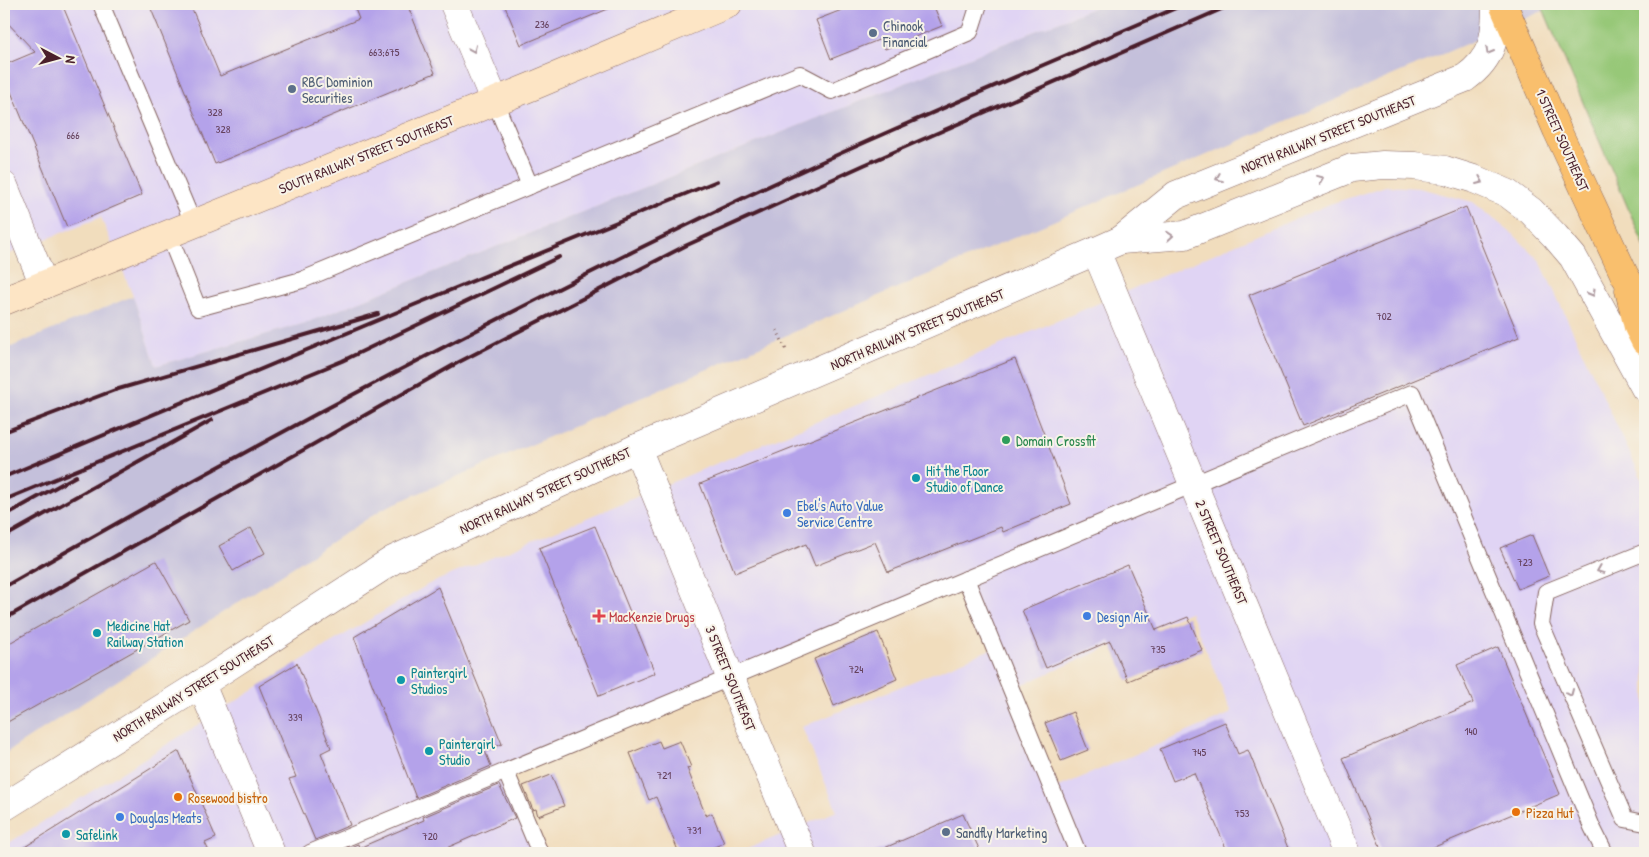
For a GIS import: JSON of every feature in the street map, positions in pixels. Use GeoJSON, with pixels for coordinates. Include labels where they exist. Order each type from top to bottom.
{"type":"FeatureCollection","features":[{"type":"Feature","properties":{"kind":"main road","name":"SOUTH RAILWAY STREET SOUTHEAST"},"geometry":{"type":"LineString","coordinates":[[4,301],[495,102],[728,4]]}},
{"type":"Feature","properties":{"kind":"main road","name":"1 STREET SOUTHEAST"},"geometry":{"type":"LineString","coordinates":[[1503,4],[1557,130],[1625,276],[1645,307]]}},
{"type":"Feature","properties":{"kind":"main road","name":"1 STREET SOUTHEAST"},"geometry":{"type":"LineString","coordinates":[[1625,276],[1638,327],[1645,341]]}},
{"type":"Feature","properties":{"kind":"street"},"geometry":{"type":"LineString","coordinates":[[454,4],[495,102]]}},
{"type":"Feature","properties":{"kind":"street","name":"NORTH RAILWAY STREET SOUTHEAST"},"geometry":{"type":"LineString","coordinates":[[4,807],[201,684],[393,560],[637,448],[1121,240],[1176,195],[1465,78],[1475,71],[1494,44],[1496,4]]}},
{"type":"Feature","properties":{"kind":"street","name":"NORTH RAILWAY STREET SOUTHEAST"},"geometry":{"type":"LineString","coordinates":[[1121,240],[1185,234],[1352,168],[1383,165],[1415,166],[1445,170],[1474,179],[1507,194],[1531,211],[1555,236],[1573,258],[1645,388]]}},
{"type":"Feature","properties":{"kind":"street"},"geometry":{"type":"LineString","coordinates":[[4,186],[44,285]]}},
{"type":"Feature","properties":{"kind":"street","name":"2 STREET SOUTHEAST"},"geometry":{"type":"LineString","coordinates":[[1096,251],[1347,853]]}},
{"type":"Feature","properties":{"kind":"street","name":"3 STREET SOUTHEAST"},"geometry":{"type":"LineString","coordinates":[[637,448],[802,853]]}},
{"type":"Feature","properties":{"kind":"street"},"geometry":{"type":"LineString","coordinates":[[201,684],[271,853]]}},
{"type":"Feature","properties":{"kind":"lane"},"geometry":{"type":"LineString","coordinates":[[101,4],[181,228],[198,308],[302,280],[800,74],[832,91],[970,32],[979,4]]}},
{"type":"Feature","properties":{"kind":"lane"},"geometry":{"type":"LineString","coordinates":[[495,102],[530,186]]}},
{"type":"Feature","properties":{"kind":"lane"},"geometry":{"type":"LineString","coordinates":[[310,853],[1412,393],[1588,818],[1605,853]]}},
{"type":"Feature","properties":{"kind":"lane"},"geometry":{"type":"LineString","coordinates":[[1645,552],[1546,592],[1541,624],[1625,819],[1645,823]]}},
{"type":"Feature","properties":{"kind":"lane"},"geometry":{"type":"LineString","coordinates":[[966,579],[1078,853]]}},
{"type":"Feature","properties":{"kind":"lane"},"geometry":{"type":"LineString","coordinates":[[506,772],[540,853]]}},
{"type":"Feature","properties":{"kind":"shaded area"},"geometry":{"type":"Polygon","coordinates":[[[4,4],[1103,4],[306,323],[156,366],[133,296],[101,217],[4,256],[4,4]]]}},
{"type":"Feature","properties":{"kind":"shaded area"},"geometry":{"type":"Polygon","coordinates":[[[1103,4],[1559,4],[384,508],[4,754],[4,350],[133,296],[156,366],[306,323],[1103,4]]]}},
{"type":"Feature","properties":{"kind":"shaded area"},"geometry":{"type":"Polygon","coordinates":[[[1386,186],[1419,188],[1473,202],[1516,237],[1540,261],[1645,486],[1645,853],[738,853],[837,811],[802,727],[994,648],[967,581],[506,771],[538,850],[529,853],[4,853],[4,846],[294,665],[429,584],[1069,316],[1330,204],[1386,186]],[[1190,612],[1012,689],[1052,790],[1232,713],[1190,612]]]}},
{"type":"Feature","properties":{"kind":"green space"},"geometry":{"type":"Polygon","coordinates":[[[1541,4],[1645,4],[1645,248],[1541,4]]]}},
{"type":"Feature","properties":{"kind":"building"},"geometry":{"type":"Polygon","coordinates":[[[4,4],[62,4],[142,195],[67,227],[4,75],[4,65],[35,52],[4,19],[4,4]]]}},
{"type":"Feature","properties":{"kind":"building"},"geometry":{"type":"Polygon","coordinates":[[[149,4],[190,4],[220,76],[359,19],[353,4],[407,4],[435,73],[215,164],[149,4]]]}},
{"type":"Feature","properties":{"kind":"building"},"geometry":{"type":"Polygon","coordinates":[[[504,4],[620,4],[521,45],[504,4]]]}},
{"type":"Feature","properties":{"kind":"building","name":"Chinook Financial"},"geometry":{"type":"Polygon","coordinates":[[[857,4],[933,4],[942,26],[885,49],[881,39],[831,59],[816,20],[857,4]]]}},
{"type":"Feature","properties":{"kind":"building"},"geometry":{"type":"Polygon","coordinates":[[[1466,207],[1519,337],[1303,426],[1249,295],[1466,207]]]}},
{"type":"Feature","properties":{"kind":"building"},"geometry":{"type":"Polygon","coordinates":[[[1015,359],[1071,504],[1003,532],[1001,527],[888,572],[875,542],[815,566],[806,544],[735,573],[700,484],[1015,359]]]}},
{"type":"Feature","properties":{"kind":"building","name":"MacKenzie Drugs"},"geometry":{"type":"Polygon","coordinates":[[[595,526],[655,673],[599,696],[539,548],[595,526]]]}},
{"type":"Feature","properties":{"kind":"building"},"geometry":{"type":"Polygon","coordinates":[[[251,528],[265,553],[233,571],[219,546],[251,528]]]}},
{"type":"Feature","properties":{"kind":"building"},"geometry":{"type":"Polygon","coordinates":[[[1532,535],[1549,576],[1518,589],[1500,548],[1532,535]]]}},
{"type":"Feature","properties":{"kind":"building","name":"Medicine Hat Railway Station"},"geometry":{"type":"Polygon","coordinates":[[[156,561],[189,620],[4,724],[4,646],[156,561]]]}},
{"type":"Feature","properties":{"kind":"building","name":"Design Air"},"geometry":{"type":"Polygon","coordinates":[[[1128,565],[1156,630],[1188,617],[1202,650],[1128,681],[1110,641],[1046,668],[1022,610],[1128,565]]]}},
{"type":"Feature","properties":{"kind":"building"},"geometry":{"type":"Polygon","coordinates":[[[438,587],[502,744],[485,751],[491,766],[416,798],[354,637],[438,587]]]}},
{"type":"Feature","properties":{"kind":"building"},"geometry":{"type":"Polygon","coordinates":[[[878,632],[897,679],[834,706],[814,659],[878,632]]]}},
{"type":"Feature","properties":{"kind":"building"},"geometry":{"type":"Polygon","coordinates":[[[1498,647],[1560,794],[1420,853],[1383,853],[1343,758],[1473,703],[1457,665],[1498,647]]]}},
{"type":"Feature","properties":{"kind":"building"},"geometry":{"type":"Polygon","coordinates":[[[297,663],[331,748],[321,753],[350,825],[315,840],[289,779],[296,777],[259,686],[297,663]]]}},
{"type":"Feature","properties":{"kind":"building"},"geometry":{"type":"Polygon","coordinates":[[[1073,712],[1088,750],[1061,761],[1045,723],[1073,712]]]}},
{"type":"Feature","properties":{"kind":"building"},"geometry":{"type":"Polygon","coordinates":[[[1225,722],[1238,754],[1248,750],[1290,853],[1228,853],[1194,773],[1173,781],[1160,749],[1225,722]]]}},
{"type":"Feature","properties":{"kind":"building"},"geometry":{"type":"Polygon","coordinates":[[[659,741],[662,748],[680,741],[691,767],[687,768],[706,816],[712,813],[724,843],[700,853],[679,853],[656,797],[649,800],[630,753],[659,741]]]}},
{"type":"Feature","properties":{"kind":"building"},"geometry":{"type":"Polygon","coordinates":[[[179,751],[216,838],[205,843],[210,853],[15,853],[179,751]]]}},
{"type":"Feature","properties":{"kind":"building"},"geometry":{"type":"Polygon","coordinates":[[[551,775],[564,806],[538,816],[536,809],[533,810],[523,786],[551,775]]]}},
{"type":"Feature","properties":{"kind":"building"},"geometry":{"type":"Polygon","coordinates":[[[499,785],[515,818],[435,853],[335,853],[358,844],[359,848],[424,820],[423,817],[499,785]]]}},
{"type":"Feature","properties":{"kind":"building","name":"Sandfly Marketing"},"geometry":{"type":"Polygon","coordinates":[[[963,814],[981,853],[873,853],[963,814]]]}},
{"type":"Feature","properties":{"kind":"railway"},"geometry":{"type":"LineString","coordinates":[[4,587],[254,448],[592,272],[802,170],[1185,4]]}},
{"type":"Feature","properties":{"kind":"railway"},"geometry":{"type":"LineString","coordinates":[[4,619],[459,362],[685,246],[864,165],[1233,4]]}},
{"type":"Feature","properties":{"kind":"railway"},"geometry":{"type":"LineString","coordinates":[[4,477],[414,305],[717,181]]}},
{"type":"Feature","properties":{"kind":"railway"},"geometry":{"type":"LineString","coordinates":[[4,500],[342,361],[559,257]]}},
{"type":"Feature","properties":{"kind":"railway"},"geometry":{"type":"LineString","coordinates":[[4,432],[115,390],[378,314]]}},
{"type":"Feature","properties":{"kind":"railway"},"geometry":{"type":"LineString","coordinates":[[4,537],[212,420]]}},
{"type":"Feature","properties":{"kind":"railway"},"geometry":{"type":"LineString","coordinates":[[4,516],[76,476]]}},
{"type":"Feature","properties":{"kind":"place","name":"Chinook Financial"},"geometry":{"type":"Point","coordinates":[873,33]}},
{"type":"Feature","properties":{"kind":"place","name":"RBC Dominion Securities"},"geometry":{"type":"Point","coordinates":[292,89]}},
{"type":"Feature","properties":{"kind":"place","name":"Domain Crossfit"},"geometry":{"type":"Point","coordinates":[1006,440]}},
{"type":"Feature","properties":{"kind":"place","name":"Hit the Floor Studio of Dance"},"geometry":{"type":"Point","coordinates":[916,478]}},
{"type":"Feature","properties":{"kind":"place","name":"Ebel's Auto Value Service Centre"},"geometry":{"type":"Point","coordinates":[787,513]}},
{"type":"Feature","properties":{"kind":"place","name":"MacKenzie Drugs"},"geometry":{"type":"Point","coordinates":[599,616]}},
{"type":"Feature","properties":{"kind":"place","name":"Design Air"},"geometry":{"type":"Point","coordinates":[1087,616]}},
{"type":"Feature","properties":{"kind":"place","name":"Medicine Hat Railway Station"},"geometry":{"type":"Point","coordinates":[97,633]}},
{"type":"Feature","properties":{"kind":"place","name":"Paintergirl Studios"},"geometry":{"type":"Point","coordinates":[401,680]}},
{"type":"Feature","properties":{"kind":"place","name":"Paintergirl Studio"},"geometry":{"type":"Point","coordinates":[429,751]}},
{"type":"Feature","properties":{"kind":"place","name":"Rosewood bistro"},"geometry":{"type":"Point","coordinates":[178,797]}},
{"type":"Feature","properties":{"kind":"place","name":"Pizza Hut"},"geometry":{"type":"Point","coordinates":[1516,812]}},
{"type":"Feature","properties":{"kind":"place","name":"Douglas Meats"},"geometry":{"type":"Point","coordinates":[120,817]}},
{"type":"Feature","properties":{"kind":"place","name":"Sandfly Marketing"},"geometry":{"type":"Point","coordinates":[946,832]}},
{"type":"Feature","properties":{"kind":"place","name":"Safelink"},"geometry":{"type":"Point","coordinates":[66,834]}}]}
